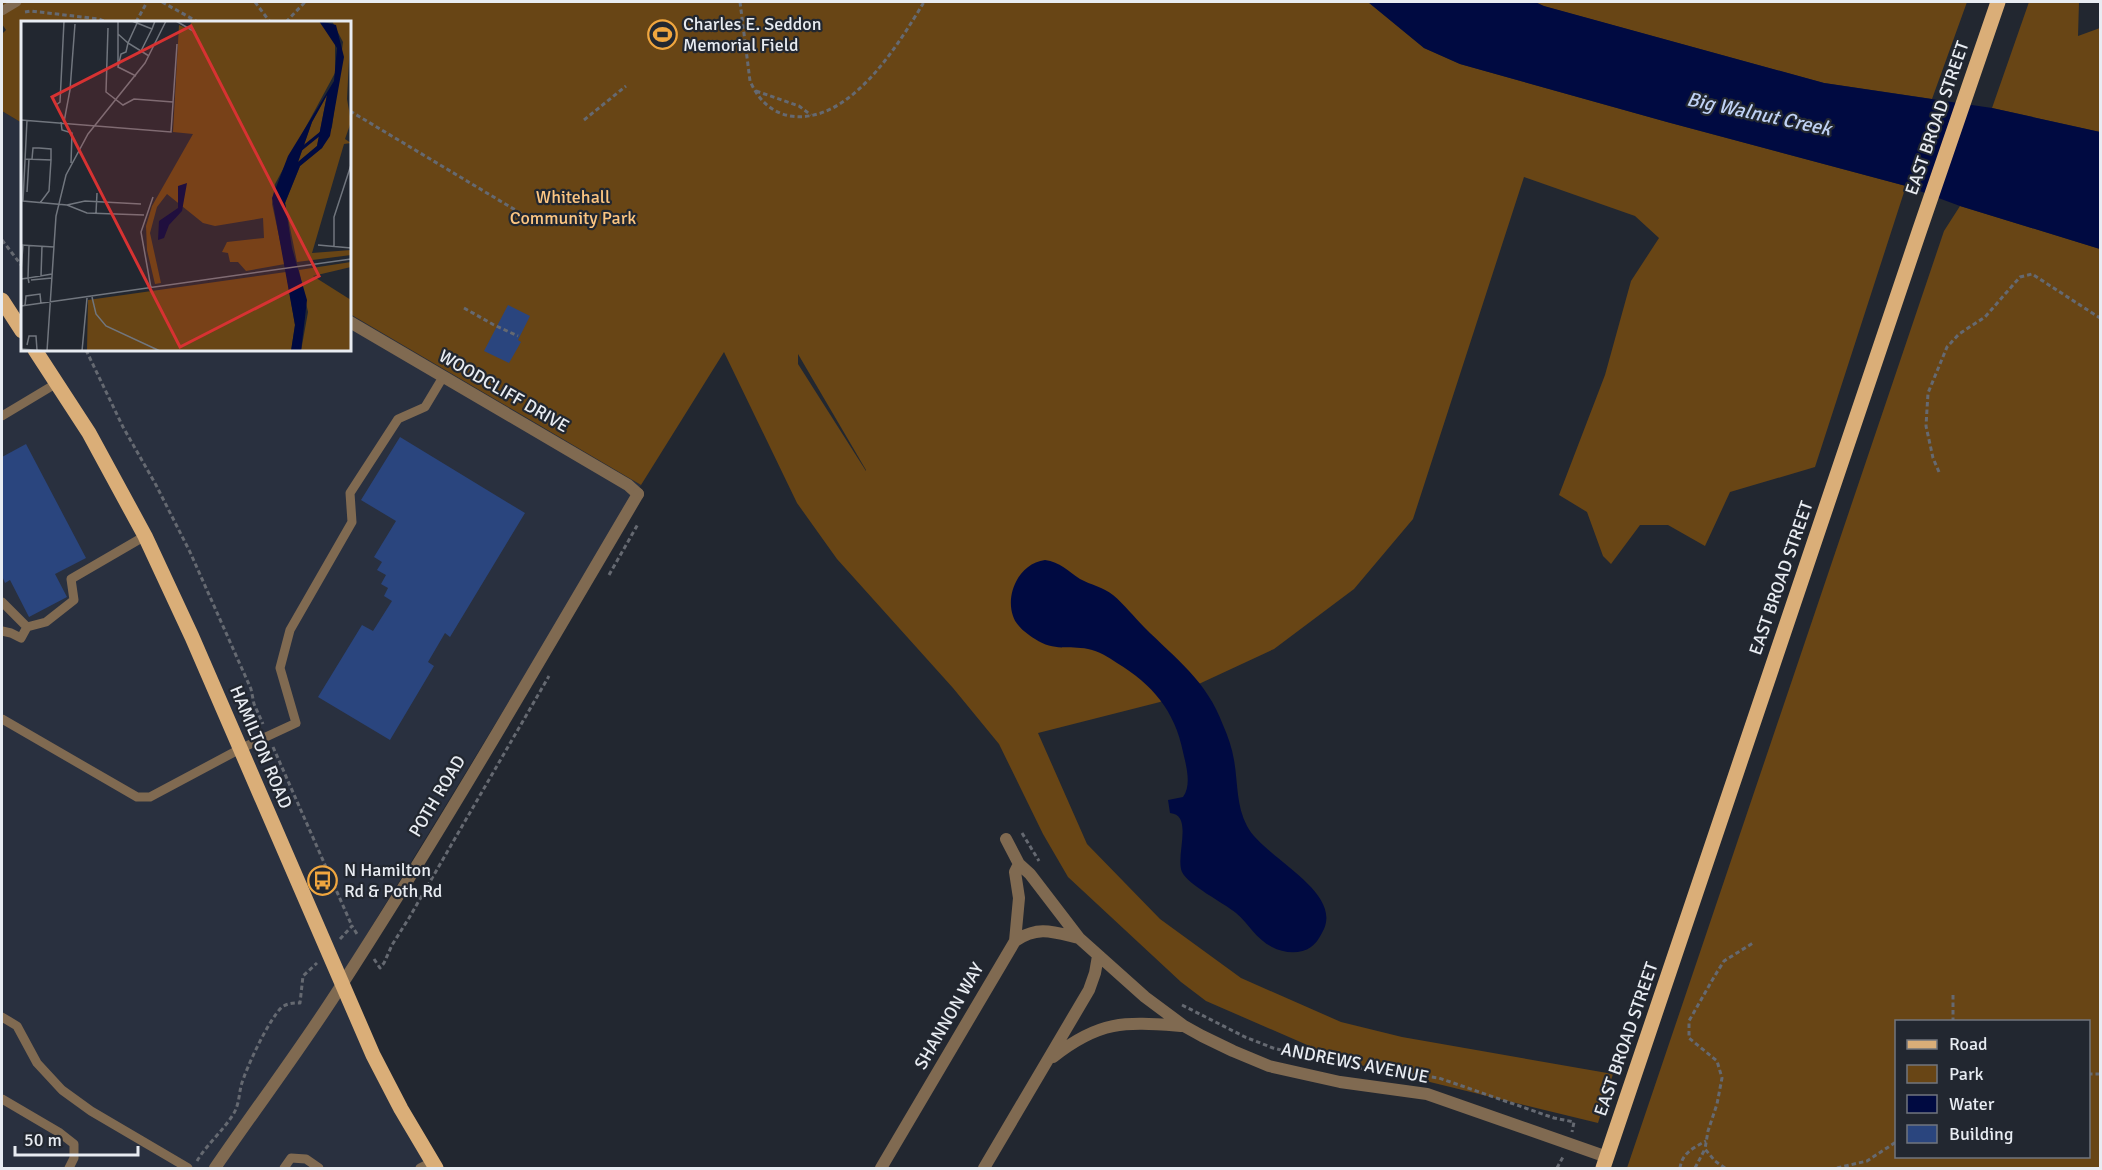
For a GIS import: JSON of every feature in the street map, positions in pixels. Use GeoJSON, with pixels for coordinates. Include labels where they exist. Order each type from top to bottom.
{"type":"FeatureCollection","features":[{"type":"Feature","properties":{"kind":"main road","name":"EAST BROAD STREET"},"geometry":{"type":"LineString","coordinates":[[1605,1163],[1998,2]]}},
{"type":"Feature","properties":{"kind":"main road"},"geometry":{"type":"LineString","coordinates":[[2,300],[21,328]]}},
{"type":"Feature","properties":{"kind":"main road","name":"HAMILTON ROAD"},"geometry":{"type":"LineString","coordinates":[[36,351],[89,433],[145,536],[192,637],[372,1055],[430,1166]]}},
{"type":"Feature","properties":{"kind":"street","name":"WOODCLIFF DRIVE"},"geometry":{"type":"LineString","coordinates":[[351,323],[628,485],[638,494]]}},
{"type":"Feature","properties":{"kind":"street","name":"POTH ROAD"},"geometry":{"type":"LineString","coordinates":[[215,1168],[342,984],[468,782],[638,494]]}},
{"type":"Feature","properties":{"kind":"street","name":"ANDREWS AVENUE"},"geometry":{"type":"LineString","coordinates":[[1006,839],[1019,864],[1030,874],[1079,938],[1144,997],[1184,1026],[1269,1066],[1340,1082],[1426,1094],[1568,1143],[1605,1163]]}},
{"type":"Feature","properties":{"kind":"street","name":"ANDREWS AVENUE"},"geometry":{"type":"LineString","coordinates":[[1015,941],[1019,898],[1015,872],[1019,864]]}},
{"type":"Feature","properties":{"kind":"street"},"geometry":{"type":"LineString","coordinates":[[1015,941],[1029,932],[1037,931],[1079,938]]}},
{"type":"Feature","properties":{"kind":"street","name":"SHANNON WAY"},"geometry":{"type":"LineString","coordinates":[[881,1168],[1015,941]]}},
{"type":"Feature","properties":{"kind":"street"},"geometry":{"type":"LineString","coordinates":[[984,1168],[1089,990],[1098,956]]}},
{"type":"Feature","properties":{"kind":"street"},"geometry":{"type":"LineString","coordinates":[[1047,1061],[1073,1043],[1113,1025],[1138,1022],[1184,1026]]}},
{"type":"Feature","properties":{"kind":"lane"},"geometry":{"type":"LineString","coordinates":[[2,11],[17,2]]}},
{"type":"Feature","properties":{"kind":"lane"},"geometry":{"type":"LineString","coordinates":[[2,719],[137,797],[150,797],[240,749],[296,723],[280,668],[290,630],[352,522],[350,493],[398,419],[425,407],[443,377]]}},
{"type":"Feature","properties":{"kind":"lane"},"geometry":{"type":"LineString","coordinates":[[2,416],[57,382]]}},
{"type":"Feature","properties":{"kind":"lane"},"geometry":{"type":"LineString","coordinates":[[2,631],[21,638],[27,627],[46,622],[74,600],[71,579],[145,536]]}},
{"type":"Feature","properties":{"kind":"lane"},"geometry":{"type":"LineString","coordinates":[[2,602],[27,627]]}},
{"type":"Feature","properties":{"kind":"lane"},"geometry":{"type":"LineString","coordinates":[[2,1017],[16,1026],[37,1063],[62,1090],[91,1111],[188,1168]]}},
{"type":"Feature","properties":{"kind":"lane"},"geometry":{"type":"LineString","coordinates":[[2,1099],[60,1133],[74,1144],[74,1158],[69,1168]]}},
{"type":"Feature","properties":{"kind":"lane"},"geometry":{"type":"LineString","coordinates":[[284,1168],[291,1158],[306,1159],[318,1168]]}},
{"type":"Feature","properties":{"kind":"path"},"geometry":{"type":"LineString","coordinates":[[137,21],[147,2]]}},
{"type":"Feature","properties":{"kind":"path"},"geometry":{"type":"LineString","coordinates":[[164,2],[196,21]]}},
{"type":"Feature","properties":{"kind":"path"},"geometry":{"type":"LineString","coordinates":[[255,2],[269,21]]}},
{"type":"Feature","properties":{"kind":"path"},"geometry":{"type":"LineString","coordinates":[[287,21],[305,2]]}},
{"type":"Feature","properties":{"kind":"path"},"geometry":{"type":"LineString","coordinates":[[740,2],[750,81],[754,90],[764,104],[773,111],[795,116],[811,116],[841,103],[870,77],[897,45],[924,2]]}},
{"type":"Feature","properties":{"kind":"path"},"geometry":{"type":"LineString","coordinates":[[21,13],[32,11],[102,21]]}},
{"type":"Feature","properties":{"kind":"path"},"geometry":{"type":"LineString","coordinates":[[584,120],[626,86]]}},
{"type":"Feature","properties":{"kind":"path"},"geometry":{"type":"LineString","coordinates":[[754,90],[800,106],[811,116]]}},
{"type":"Feature","properties":{"kind":"path"},"geometry":{"type":"LineString","coordinates":[[351,112],[527,217]]}},
{"type":"Feature","properties":{"kind":"path"},"geometry":{"type":"LineString","coordinates":[[2,240],[21,265]]}},
{"type":"Feature","properties":{"kind":"path"},"geometry":{"type":"LineString","coordinates":[[1939,472],[1933,458],[1926,426],[1928,393],[1947,347],[1959,334],[1985,317],[2020,277],[2032,274],[2100,318]]}},
{"type":"Feature","properties":{"kind":"path"},"geometry":{"type":"LineString","coordinates":[[464,308],[519,336]]}},
{"type":"Feature","properties":{"kind":"path"},"geometry":{"type":"LineString","coordinates":[[86,351],[123,427],[190,552],[352,926]]}},
{"type":"Feature","properties":{"kind":"path"},"geometry":{"type":"LineString","coordinates":[[1695,1168],[1705,1149],[1722,1078],[1717,1061],[1689,1038],[1689,1021],[1724,962],[1753,943]]}},
{"type":"Feature","properties":{"kind":"path"},"geometry":{"type":"LineString","coordinates":[[1953,994],[1953,1020]]}},
{"type":"Feature","properties":{"kind":"path"},"geometry":{"type":"LineString","coordinates":[[1176,1001],[1212,1022],[1273,1048],[1344,1066],[1439,1078],[1574,1122],[1568,1143]]}},
{"type":"Feature","properties":{"kind":"path"},"geometry":{"type":"LineString","coordinates":[[1680,1168],[1681,1161],[1688,1151],[1706,1140]]}},
{"type":"Feature","properties":{"kind":"path"},"geometry":{"type":"LineString","coordinates":[[1836,1168],[1867,1161],[1895,1143]]}},
{"type":"Feature","properties":{"kind":"path"},"geometry":{"type":"LineString","coordinates":[[1705,1149],[1714,1161],[1725,1168]]}},
{"type":"Feature","properties":{"kind":"shaded area"},"geometry":{"type":"Polygon","coordinates":[[[2,111],[21,122],[21,351],[351,351],[351,315],[641,485],[336,985],[437,1168],[2,1168],[2,111]]]}},
{"type":"Feature","properties":{"kind":"green space","name":"Whitehall Community Park"},"geometry":{"type":"Polygon","coordinates":[[[2,2],[1368,2],[1424,48],[1460,64],[1906,186],[1815,467],[1730,492],[1705,546],[1668,525],[1640,525],[1611,564],[1603,556],[1587,512],[1559,495],[1605,375],[1631,281],[1659,238],[1635,216],[1524,177],[1413,519],[1354,589],[1274,649],[1160,702],[1038,733],[1087,844],[1160,919],[1241,978],[1341,1022],[1402,1037],[1613,1074],[1598,1123],[1344,1061],[1206,1001],[1181,982],[1068,877],[1043,834],[999,744],[953,688],[837,559],[797,503],[724,352],[641,485],[351,315],[351,21],[21,21],[21,122],[2,111],[2,34],[6,30],[2,24],[2,2]],[[798,354],[798,364],[866,470],[798,354]]]}},
{"type":"Feature","properties":{"kind":"green space"},"geometry":{"type":"Polygon","coordinates":[[[1535,2],[1967,2],[1932,99],[1824,83],[1535,2]]]}},
{"type":"Feature","properties":{"kind":"green space"},"geometry":{"type":"Polygon","coordinates":[[[2029,2],[2079,2],[2078,36],[2100,28],[2100,132],[1992,108],[2029,2]]]}},
{"type":"Feature","properties":{"kind":"green space"},"geometry":{"type":"Polygon","coordinates":[[[1960,206],[2100,249],[2100,1168],[1627,1168],[1944,231],[1960,206]]]}},
{"type":"Feature","properties":{"kind":"water","name":"Big Walnut Creek"},"geometry":{"type":"Polygon","coordinates":[[[1368,2],[1535,2],[1824,83],[1992,108],[2100,132],[2100,249],[1960,206],[1906,186],[1460,64],[1424,48],[1368,2]]]}},
{"type":"Feature","properties":{"kind":"water"},"geometry":{"type":"Polygon","coordinates":[[[1045,560],[1060,565],[1080,579],[1113,595],[1189,672],[1208,696],[1227,733],[1235,768],[1239,802],[1247,826],[1268,850],[1311,887],[1321,901],[1326,915],[1324,929],[1317,941],[1307,950],[1292,952],[1272,947],[1261,940],[1236,913],[1199,888],[1182,872],[1180,865],[1181,821],[1177,815],[1170,813],[1168,800],[1183,797],[1186,792],[1188,775],[1174,724],[1160,700],[1130,671],[1100,653],[1088,649],[1055,647],[1042,643],[1025,632],[1017,623],[1011,607],[1013,589],[1028,567],[1045,560]]]}},
{"type":"Feature","properties":{"kind":"building"},"geometry":{"type":"Polygon","coordinates":[[[508,305],[530,316],[518,340],[521,342],[509,363],[484,351],[508,305]]]}},
{"type":"Feature","properties":{"kind":"building"},"geometry":{"type":"Polygon","coordinates":[[[400,437],[525,513],[450,637],[445,633],[428,662],[434,666],[390,740],[318,697],[362,625],[373,631],[392,601],[384,596],[388,588],[381,584],[386,575],[377,570],[382,562],[374,557],[396,521],[361,500],[400,437]]]}},
{"type":"Feature","properties":{"kind":"building"},"geometry":{"type":"Polygon","coordinates":[[[26,444],[86,558],[55,574],[67,597],[29,617],[10,580],[5,583],[2,576],[2,457],[26,444]]]}},
{"type":"Feature","properties":{"kind":"place","name":"Charles E. Seddon Memorial Field"},"geometry":{"type":"Point","coordinates":[662,34]}},
{"type":"Feature","properties":{"kind":"place","name":"N Hamilton Rd & Poth Rd"},"geometry":{"type":"Point","coordinates":[323,880]}}]}
